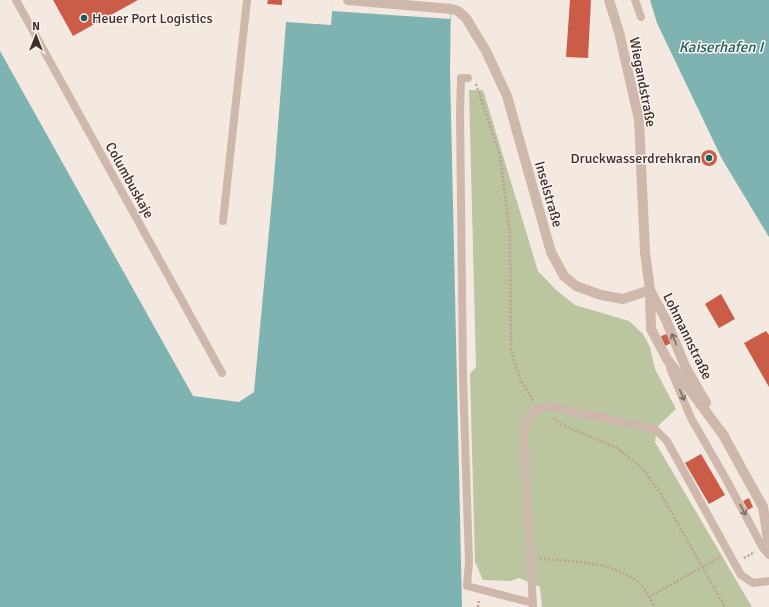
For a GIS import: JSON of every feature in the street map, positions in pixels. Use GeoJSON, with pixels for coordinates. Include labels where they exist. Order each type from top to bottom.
{"type":"FeatureCollection","features":[{"type":"Feature","properties":{"kind":"street","name":"Inselstraße"},"geometry":{"type":"LineString","coordinates":[[348,0],[450,8],[458,11],[466,18],[486,52],[507,96],[551,252],[564,276],[576,286],[601,295],[623,299],[650,290]]}},
{"type":"Feature","properties":{"kind":"street","name":"Wiegandstraße"},"geometry":{"type":"LineString","coordinates":[[609,0],[619,32],[638,120],[645,252],[650,290]]}},
{"type":"Feature","properties":{"kind":"street","name":"Lohmannstraße"},"geometry":{"type":"LineString","coordinates":[[650,290],[651,329],[667,360],[724,436]]}},
{"type":"Feature","properties":{"kind":"street","name":"Lohmannstraße"},"geometry":{"type":"LineString","coordinates":[[650,290],[666,320],[685,366],[763,507],[769,545]]}},
{"type":"Feature","properties":{"kind":"lane","name":"Columbuskaje"},"geometry":{"type":"LineString","coordinates":[[16,0],[222,373]]}},
{"type":"Feature","properties":{"kind":"lane"},"geometry":{"type":"LineString","coordinates":[[223,221],[247,0]]}},
{"type":"Feature","properties":{"kind":"lane"},"geometry":{"type":"LineString","coordinates":[[635,0],[641,17]]}},
{"type":"Feature","properties":{"kind":"lane"},"geometry":{"type":"LineString","coordinates":[[468,78],[461,78],[460,113],[463,378],[468,562],[467,586],[533,605],[532,559],[524,434],[526,419],[539,408],[548,406],[655,429],[667,441],[741,575],[753,583],[769,582]]}},
{"type":"Feature","properties":{"kind":"lane"},"geometry":{"type":"LineString","coordinates":[[667,360],[691,418],[763,548],[769,556]]}},
{"type":"Feature","properties":{"kind":"path"},"geometry":{"type":"LineString","coordinates":[[468,78],[474,79],[500,156],[510,234],[511,350],[520,380],[529,396],[539,408],[563,425],[617,448],[641,467],[662,494],[725,607]]}},
{"type":"Feature","properties":{"kind":"path"},"geometry":{"type":"LineString","coordinates":[[649,597],[720,557]]}},
{"type":"Feature","properties":{"kind":"path"},"geometry":{"type":"LineString","coordinates":[[532,559],[568,561],[615,568],[628,574],[641,585],[655,607]]}},
{"type":"Feature","properties":{"kind":"green space"},"geometry":{"type":"Polygon","coordinates":[[[469,90],[483,90],[538,271],[556,290],[575,305],[629,321],[643,334],[650,347],[655,369],[676,409],[657,427],[655,442],[752,607],[542,607],[540,587],[519,578],[511,581],[483,580],[475,562],[470,374],[476,367],[469,90]]]}},
{"type":"Feature","properties":{"kind":"water"},"geometry":{"type":"Polygon","coordinates":[[[333,0],[451,0],[450,70],[462,607],[0,607],[0,51],[193,396],[239,402],[254,392],[274,177],[286,22],[331,25],[333,0]]]}},
{"type":"Feature","properties":{"kind":"water","name":"Kaiserhafen I"},"geometry":{"type":"Polygon","coordinates":[[[650,0],[769,0],[769,237],[722,159],[657,23],[650,0]]]}},
{"type":"Feature","properties":{"kind":"pier"},"geometry":{"type":"Polygon","coordinates":[[[333,0],[451,0],[450,19],[332,11],[333,0]]]}},
{"type":"Feature","properties":{"kind":"building","name":"Heuer Port Logistics"},"geometry":{"type":"Polygon","coordinates":[[[53,0],[138,0],[73,36],[53,0]]]}},
{"type":"Feature","properties":{"kind":"building"},"geometry":{"type":"Polygon","coordinates":[[[268,0],[282,0],[282,5],[267,4],[268,0]]]}},
{"type":"Feature","properties":{"kind":"building"},"geometry":{"type":"Polygon","coordinates":[[[570,0],[591,0],[588,58],[566,57],[570,0]]]}},
{"type":"Feature","properties":{"kind":"building","name":"Druckwasserdrehkran"},"geometry":{"type":"Polygon","coordinates":[[[709,150],[716,155],[717,158],[712,165],[709,166],[702,161],[701,158],[706,151],[709,150]]]}},
{"type":"Feature","properties":{"kind":"building"},"geometry":{"type":"Polygon","coordinates":[[[721,294],[735,319],[719,328],[705,304],[721,294]]]}},
{"type":"Feature","properties":{"kind":"building"},"geometry":{"type":"Polygon","coordinates":[[[766,331],[769,335],[769,387],[744,343],[766,331]]]}},
{"type":"Feature","properties":{"kind":"building"},"geometry":{"type":"Polygon","coordinates":[[[667,334],[671,343],[665,346],[661,336],[667,334]]]}},
{"type":"Feature","properties":{"kind":"building"},"geometry":{"type":"Polygon","coordinates":[[[701,454],[725,495],[709,504],[685,463],[701,454]]]}},
{"type":"Feature","properties":{"kind":"building"},"geometry":{"type":"Polygon","coordinates":[[[749,498],[753,507],[748,510],[743,501],[749,498]]]}},
{"type":"Feature","properties":{"kind":"place","name":"Heuer Port Logistics"},"geometry":{"type":"Point","coordinates":[84,18]}},
{"type":"Feature","properties":{"kind":"place","name":"Druckwasserdrehkran"},"geometry":{"type":"Point","coordinates":[709,158]}}]}
